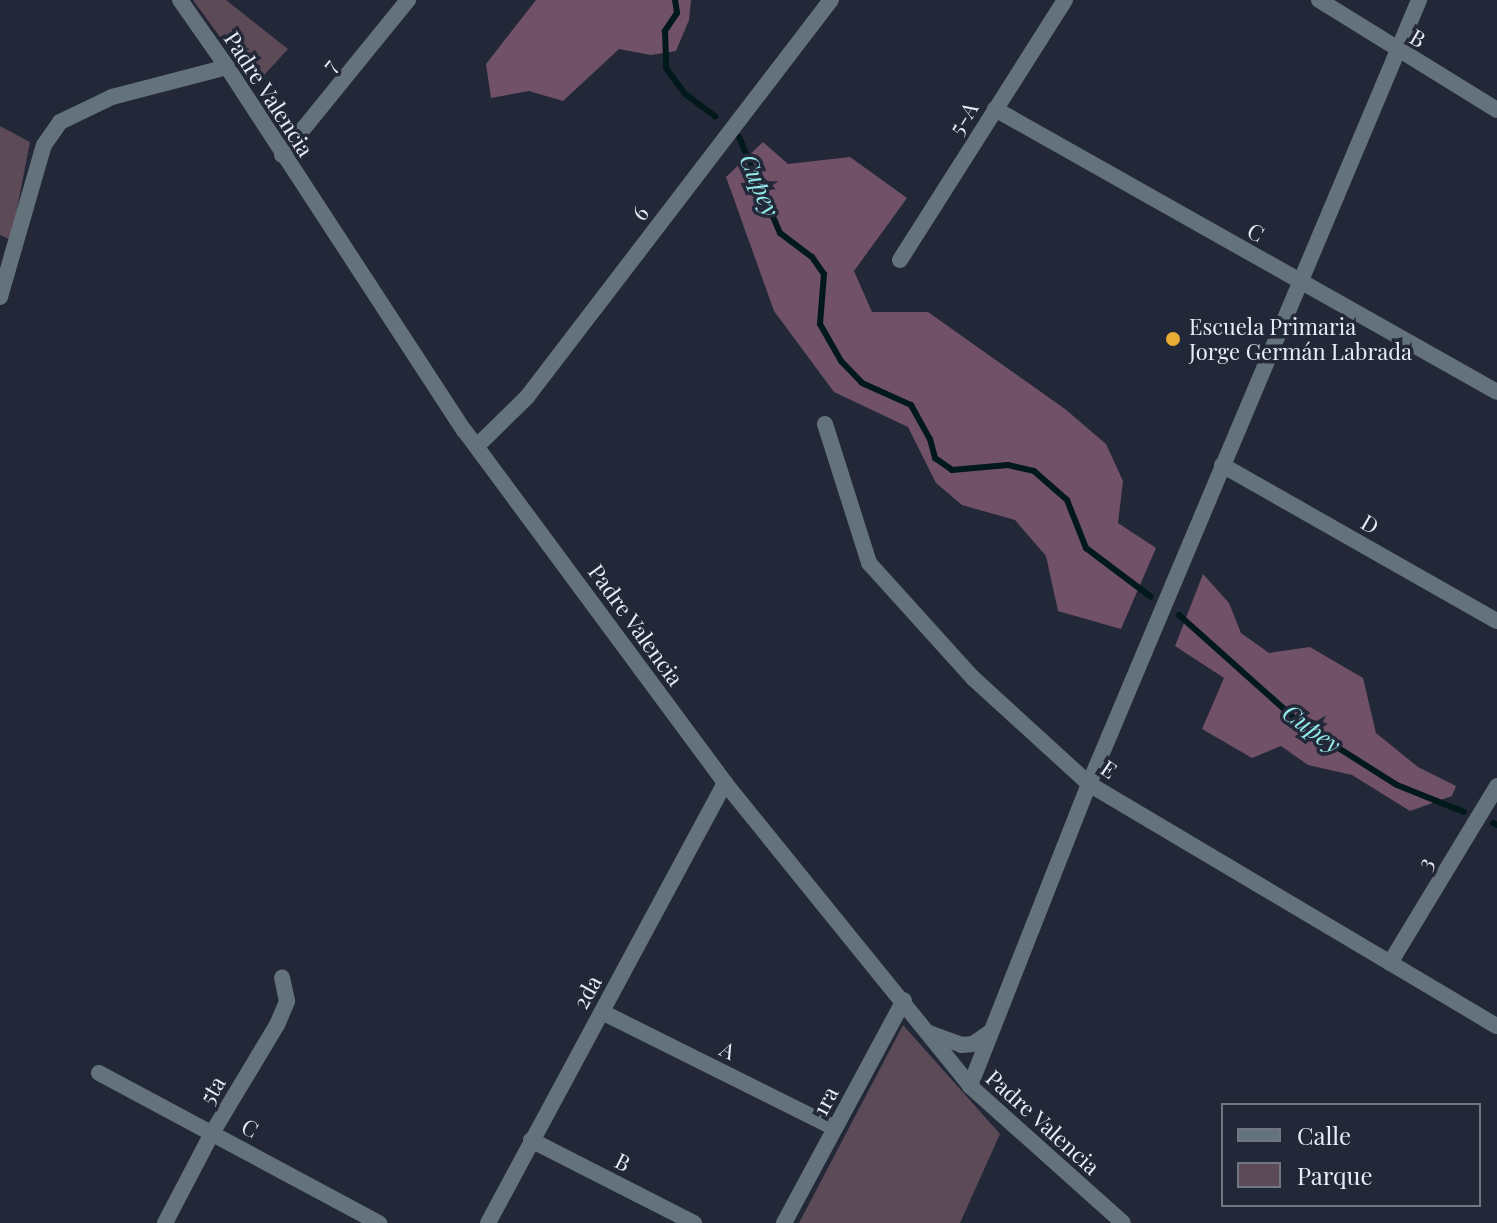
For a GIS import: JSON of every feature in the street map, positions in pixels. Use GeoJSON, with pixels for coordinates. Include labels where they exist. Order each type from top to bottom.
{"type":"FeatureCollection","features":[{"type":"Feature","properties":{"kind":"street","name":"Padre Valencia"},"geometry":{"type":"LineString","coordinates":[[180,0],[477,446],[725,783],[904,1000],[970,1086],[1123,1223]]}},
{"type":"Feature","properties":{"kind":"street","name":"7"},"geometry":{"type":"LineString","coordinates":[[282,155],[408,0]]}},
{"type":"Feature","properties":{"kind":"street","name":"6"},"geometry":{"type":"LineString","coordinates":[[477,446],[527,397],[831,0]]}},
{"type":"Feature","properties":{"kind":"street","name":"5-A"},"geometry":{"type":"LineString","coordinates":[[900,260],[1065,0]]}},
{"type":"Feature","properties":{"kind":"street","name":"B"},"geometry":{"type":"LineString","coordinates":[[1319,0],[1497,110]]}},
{"type":"Feature","properties":{"kind":"street"},"geometry":{"type":"LineString","coordinates":[[970,1086],[1089,784],[1298,281],[1419,0]]}},
{"type":"Feature","properties":{"kind":"street"},"geometry":{"type":"LineString","coordinates":[[0,297],[44,145],[60,122],[112,97],[227,67]]}},
{"type":"Feature","properties":{"kind":"street","name":"C"},"geometry":{"type":"LineString","coordinates":[[995,109],[1497,392]]}},
{"type":"Feature","properties":{"kind":"street","name":"E"},"geometry":{"type":"LineString","coordinates":[[825,424],[869,563],[973,678],[1089,784],[1497,1026]]}},
{"type":"Feature","properties":{"kind":"street","name":"D"},"geometry":{"type":"LineString","coordinates":[[1222,465],[1497,621]]}},
{"type":"Feature","properties":{"kind":"street","name":"2da"},"geometry":{"type":"LineString","coordinates":[[488,1223],[725,783]]}},
{"type":"Feature","properties":{"kind":"street","name":"3"},"geometry":{"type":"LineString","coordinates":[[1390,963],[1497,786]]}},
{"type":"Feature","properties":{"kind":"street","name":"5ta"},"geometry":{"type":"LineString","coordinates":[[165,1223],[212,1133],[281,1017],[287,1001],[282,978]]}},
{"type":"Feature","properties":{"kind":"street","name":"1ra"},"geometry":{"type":"LineString","coordinates":[[784,1223],[904,1000]]}},
{"type":"Feature","properties":{"kind":"street","name":"A"},"geometry":{"type":"LineString","coordinates":[[602,1012],[835,1128]]}},
{"type":"Feature","properties":{"kind":"street"},"geometry":{"type":"LineString","coordinates":[[929,1033],[962,1045],[973,1044],[990,1032]]}},
{"type":"Feature","properties":{"kind":"street","name":"C"},"geometry":{"type":"LineString","coordinates":[[99,1073],[379,1223]]}},
{"type":"Feature","properties":{"kind":"street","name":"B"},"geometry":{"type":"LineString","coordinates":[[531,1140],[694,1223]]}},
{"type":"Feature","properties":{"kind":"green space"},"geometry":{"type":"Polygon","coordinates":[[[193,0],[226,0],[288,49],[255,85],[193,0]]]}},
{"type":"Feature","properties":{"kind":"green space"},"geometry":{"type":"Polygon","coordinates":[[[0,126],[30,142],[11,240],[0,235],[0,126]]]}},
{"type":"Feature","properties":{"kind":"green space"},"geometry":{"type":"Polygon","coordinates":[[[903,1025],[1000,1134],[960,1223],[799,1223],[903,1025]]]}},
{"type":"Feature","properties":{"kind":"shaded area"},"geometry":{"type":"Polygon","coordinates":[[[536,0],[691,0],[689,20],[676,51],[651,55],[619,49],[563,101],[529,91],[491,98],[486,64],[536,0]]]}},
{"type":"Feature","properties":{"kind":"shaded area"},"geometry":{"type":"Polygon","coordinates":[[[763,142],[788,164],[850,157],[907,198],[854,271],[872,312],[928,312],[1065,409],[1106,444],[1123,481],[1118,523],[1156,548],[1121,629],[1058,611],[1046,556],[1015,520],[962,505],[936,483],[908,427],[834,392],[774,311],[726,177],[763,142]]]}},
{"type":"Feature","properties":{"kind":"shaded area"},"geometry":{"type":"Polygon","coordinates":[[[1203,574],[1229,603],[1241,633],[1269,653],[1310,647],[1363,678],[1376,733],[1418,767],[1456,786],[1452,796],[1410,811],[1352,775],[1308,765],[1281,746],[1252,758],[1202,729],[1224,678],[1175,646],[1203,574]]]}},
{"type":"Feature","properties":{"kind":"waterway","name":"Cupey"},"geometry":{"type":"LineString","coordinates":[[675,0],[677,13],[665,31],[666,68],[684,93],[715,116]]}},
{"type":"Feature","properties":{"kind":"waterway","name":"Cupey"},"geometry":{"type":"LineString","coordinates":[[739,137],[780,233],[812,257],[824,274],[820,324],[841,361],[862,383],[911,405],[930,439],[935,458],[952,470],[1008,465],[1034,471],[1067,500],[1086,548],[1151,597]]}},
{"type":"Feature","properties":{"kind":"waterway","name":"Cupey"},"geometry":{"type":"LineString","coordinates":[[1179,615],[1302,725],[1397,785],[1464,812]]}},
{"type":"Feature","properties":{"kind":"waterway","name":"Cupey"},"geometry":{"type":"LineString","coordinates":[[1493,823],[1497,825]]}},
{"type":"Feature","properties":{"kind":"place","name":"Escuela Primaria Jorge Germán Labrada"},"geometry":{"type":"Point","coordinates":[1173,339]}}]}
